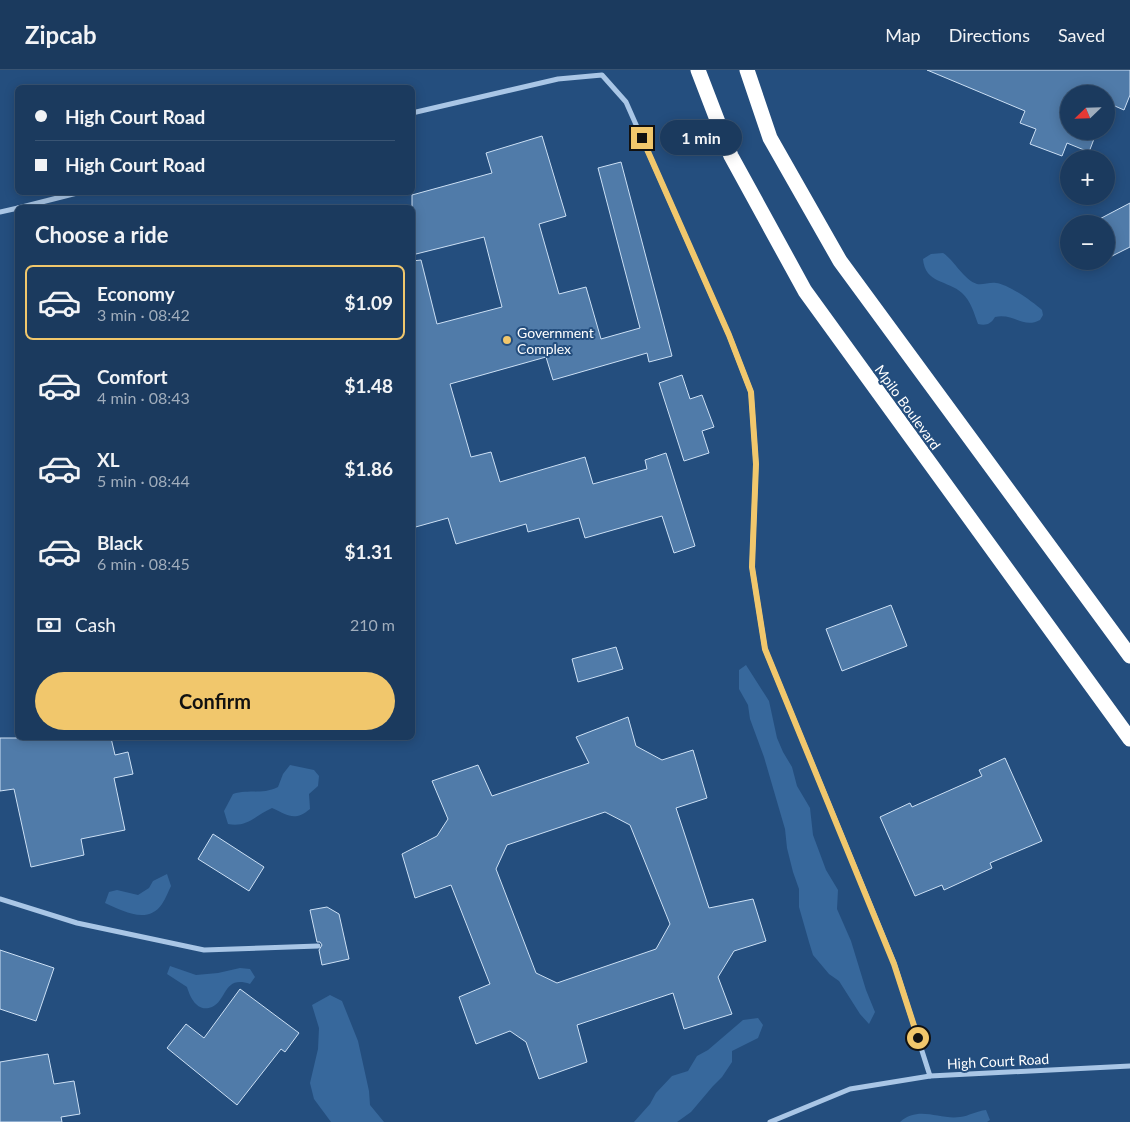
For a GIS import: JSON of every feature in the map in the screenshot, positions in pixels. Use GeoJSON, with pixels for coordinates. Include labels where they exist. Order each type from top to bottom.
{"type":"FeatureCollection","features":[{"type":"Feature","properties":{"kind":"highway","name":"Mpilo Boulevard"},"geometry":{"type":"LineString","coordinates":[[698,70],[730,156],[804,291],[1130,739]]}},
{"type":"Feature","properties":{"kind":"highway"},"geometry":{"type":"LineString","coordinates":[[747,70],[770,138],[840,261],[1130,656]]}},
{"type":"Feature","properties":{"kind":"street","name":"High Court Road"},"geometry":{"type":"LineString","coordinates":[[415,112],[558,79],[602,75],[626,102],[729,335],[751,392],[756,464],[752,567],[765,649],[894,964],[930,1076],[1130,1066]]}},
{"type":"Feature","properties":{"kind":"street"},"geometry":{"type":"LineString","coordinates":[[30,205],[69,195]]}},
{"type":"Feature","properties":{"kind":"street"},"geometry":{"type":"LineString","coordinates":[[0,212],[15,209]]}},
{"type":"Feature","properties":{"kind":"street"},"geometry":{"type":"LineString","coordinates":[[0,899],[77,923],[204,950],[318,946]]}},
{"type":"Feature","properties":{"kind":"street"},"geometry":{"type":"LineString","coordinates":[[770,1122],[850,1090],[930,1076]]}},
{"type":"Feature","properties":{"kind":"shaded area"},"geometry":{"type":"Polygon","coordinates":[[[943,253],[972,282],[977,284],[1001,284],[1027,298],[1042,310],[1043,315],[1040,320],[1028,323],[1002,316],[995,317],[988,324],[978,324],[972,307],[965,296],[933,277],[925,267],[923,259],[931,254],[943,253]]]}},
{"type":"Feature","properties":{"kind":"shaded area"},"geometry":{"type":"Polygon","coordinates":[[[746,665],[769,701],[777,738],[792,767],[797,786],[810,808],[813,835],[826,870],[838,890],[837,909],[851,941],[875,1012],[869,1024],[860,1014],[839,981],[829,974],[813,955],[799,907],[799,889],[787,848],[785,829],[764,757],[750,719],[748,705],[739,689],[739,670],[746,665]]]}},
{"type":"Feature","properties":{"kind":"shaded area"},"geometry":{"type":"Polygon","coordinates":[[[290,765],[314,770],[319,776],[318,786],[309,794],[310,809],[300,815],[291,816],[272,808],[246,823],[228,824],[224,811],[233,794],[266,791],[278,787],[283,774],[290,765]]]}},
{"type":"Feature","properties":{"kind":"shaded area"},"geometry":{"type":"Polygon","coordinates":[[[167,874],[171,886],[162,904],[150,914],[135,914],[105,903],[109,892],[117,890],[138,895],[149,888],[153,881],[167,874]]]}},
{"type":"Feature","properties":{"kind":"shaded area"},"geometry":{"type":"Polygon","coordinates":[[[170,966],[196,975],[240,968],[250,969],[255,977],[250,984],[235,983],[226,990],[217,1004],[212,1007],[202,1008],[192,999],[187,987],[167,974],[170,966]]]}},
{"type":"Feature","properties":{"kind":"shaded area"},"geometry":{"type":"Polygon","coordinates":[[[330,995],[342,1001],[358,1041],[369,1091],[370,1105],[384,1122],[331,1122],[314,1099],[310,1083],[318,1049],[319,1028],[312,1005],[330,995]]]}},
{"type":"Feature","properties":{"kind":"shaded area"},"geometry":{"type":"Polygon","coordinates":[[[758,1018],[763,1025],[758,1038],[732,1051],[732,1062],[722,1077],[691,1112],[677,1122],[634,1122],[650,1104],[656,1093],[672,1076],[688,1071],[697,1056],[708,1050],[743,1020],[758,1018]]]}},
{"type":"Feature","properties":{"kind":"shaded area"},"geometry":{"type":"Polygon","coordinates":[[[986,1110],[990,1120],[987,1122],[900,1122],[914,1114],[960,1117],[986,1110]]]}},
{"type":"Feature","properties":{"kind":"building"},"geometry":{"type":"Polygon","coordinates":[[[927,70],[1130,70],[1130,95],[1124,110],[1115,106],[1115,85],[1060,85],[1060,140],[1094,140],[1090,150],[1084,150],[1067,143],[1064,150],[1060,150],[1060,155],[1030,144],[1036,129],[1020,123],[1025,111],[927,70]]]}},
{"type":"Feature","properties":{"kind":"building","name":"Government Complex"},"geometry":{"type":"Polygon","coordinates":[[[542,136],[566,216],[539,224],[559,294],[586,287],[601,339],[640,328],[598,168],[621,162],[672,356],[649,362],[647,353],[553,380],[546,357],[450,384],[471,457],[491,452],[500,482],[585,457],[593,484],[647,469],[645,460],[666,453],[695,546],[674,553],[662,516],[585,538],[579,518],[528,532],[526,524],[456,544],[448,518],[415,527],[415,261],[421,260],[437,324],[502,307],[484,237],[415,254],[415,205],[412,205],[412,195],[492,173],[486,153],[542,136]]]}},
{"type":"Feature","properties":{"kind":"building"},"geometry":{"type":"Polygon","coordinates":[[[1130,203],[1130,247],[1115,254],[1115,215],[1107,215],[1130,203]]]}},
{"type":"Feature","properties":{"kind":"building"},"geometry":{"type":"Polygon","coordinates":[[[682,375],[690,399],[702,395],[714,427],[702,431],[709,453],[684,461],[659,383],[682,375]]]}},
{"type":"Feature","properties":{"kind":"building"},"geometry":{"type":"Polygon","coordinates":[[[891,605],[907,646],[842,671],[826,629],[891,605]]]}},
{"type":"Feature","properties":{"kind":"building"},"geometry":{"type":"Polygon","coordinates":[[[616,647],[623,669],[578,682],[572,659],[616,647]]]}},
{"type":"Feature","properties":{"kind":"building"},"geometry":{"type":"Polygon","coordinates":[[[628,717],[636,746],[662,760],[693,750],[707,798],[676,808],[709,908],[753,899],[766,941],[734,951],[718,977],[732,1014],[684,1029],[673,993],[577,1025],[587,1062],[539,1079],[526,1042],[510,1031],[476,1044],[459,997],[490,984],[451,885],[415,898],[402,854],[437,836],[448,819],[432,781],[478,765],[492,796],[589,763],[576,737],[628,717]],[[605,812],[507,845],[496,869],[536,973],[557,983],[656,949],[670,924],[630,825],[605,812]]]}},
{"type":"Feature","properties":{"kind":"building"},"geometry":{"type":"Polygon","coordinates":[[[0,738],[15,738],[15,740],[111,740],[115,755],[128,752],[133,774],[114,778],[125,830],[81,839],[84,855],[31,867],[14,789],[0,791],[0,738]]]}},
{"type":"Feature","properties":{"kind":"building"},"geometry":{"type":"Polygon","coordinates":[[[1005,758],[1042,841],[990,863],[992,868],[944,890],[942,885],[915,896],[880,817],[910,803],[912,807],[982,776],[979,770],[1005,758]]]}},
{"type":"Feature","properties":{"kind":"building"},"geometry":{"type":"Polygon","coordinates":[[[213,834],[264,867],[249,891],[198,859],[213,834]]]}},
{"type":"Feature","properties":{"kind":"building"},"geometry":{"type":"Polygon","coordinates":[[[327,907],[339,914],[349,959],[322,965],[319,950],[322,945],[320,942],[317,942],[310,910],[327,907]]]}},
{"type":"Feature","properties":{"kind":"building"},"geometry":{"type":"Polygon","coordinates":[[[0,950],[54,968],[36,1021],[0,1009],[0,950]]]}},
{"type":"Feature","properties":{"kind":"building"},"geometry":{"type":"Polygon","coordinates":[[[240,989],[299,1033],[285,1052],[281,1049],[237,1105],[167,1048],[186,1024],[204,1038],[240,989]]]}},
{"type":"Feature","properties":{"kind":"building"},"geometry":{"type":"Polygon","coordinates":[[[48,1054],[54,1084],[74,1081],[80,1114],[61,1117],[62,1122],[0,1122],[0,1062],[48,1054]]]}},
{"type":"Feature","properties":{"kind":"place","name":"Government Complex"},"geometry":{"type":"Point","coordinates":[507,340]}},
{"type":"Feature","properties":{"kind":"route"},"geometry":{"type":"LineString","coordinates":[[642,138],[729,335],[751,392],[756,464],[752,567],[765,649],[894,964],[918,1038]]}}]}
